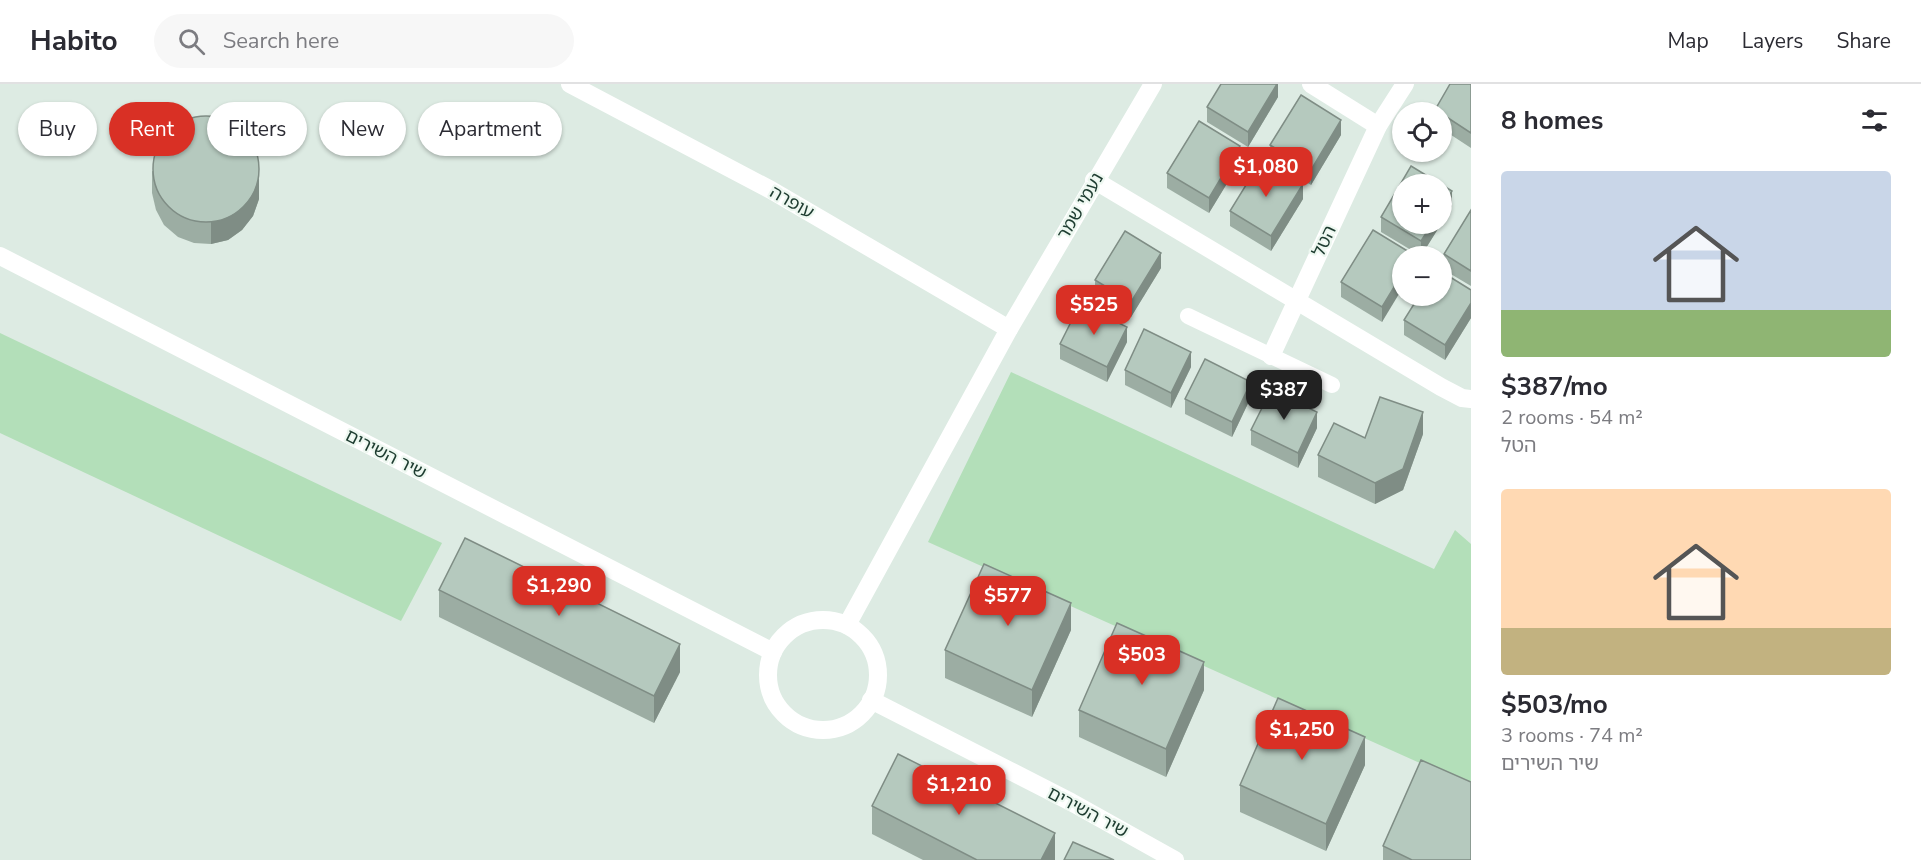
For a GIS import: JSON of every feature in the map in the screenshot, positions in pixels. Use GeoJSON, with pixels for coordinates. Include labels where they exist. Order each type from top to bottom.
{"type":"FeatureCollection","features":[{"type":"Feature","properties":{"kind":"street","name":"עופרה"},"geometry":{"type":"LineString","coordinates":[[570,84],[771,190],[1009,329]]}},
{"type":"Feature","properties":{"kind":"street","name":"נעמי שמר"},"geometry":{"type":"LineString","coordinates":[[847,625],[1009,329],[1094,180],[1153,84]]}},
{"type":"Feature","properties":{"kind":"street"},"geometry":{"type":"LineString","coordinates":[[1311,84],[1378,126]]}},
{"type":"Feature","properties":{"kind":"street","name":"הטל"},"geometry":{"type":"LineString","coordinates":[[1271,356],[1378,126],[1405,84]]}},
{"type":"Feature","properties":{"kind":"street"},"geometry":{"type":"LineString","coordinates":[[1094,180],[1441,387],[1462,398],[1471,399]]}},
{"type":"Feature","properties":{"kind":"street","name":"שיר השירים"},"geometry":{"type":"LineString","coordinates":[[0,256],[773,652]]}},
{"type":"Feature","properties":{"kind":"street"},"geometry":{"type":"LineString","coordinates":[[818,619],[847,625],[869,643],[875,655],[879,674],[866,710],[849,724],[830,730],[811,729],[793,722],[779,709],[771,693],[768,674],[773,652],[781,638],[796,626],[818,619]]}},
{"type":"Feature","properties":{"kind":"street","name":"שיר השירים"},"geometry":{"type":"LineString","coordinates":[[871,700],[1071,802],[1175,860]]}},
{"type":"Feature","properties":{"kind":"lane"},"geometry":{"type":"LineString","coordinates":[[1188,316],[1332,385]]}},
{"type":"Feature","properties":{"kind":"green space"},"geometry":{"type":"Polygon","coordinates":[[[0,333],[442,543],[401,621],[0,433],[0,333]]]}},
{"type":"Feature","properties":{"kind":"green space"},"geometry":{"type":"Polygon","coordinates":[[[1011,372],[1434,569],[1455,530],[1471,544],[1471,786],[928,542],[1011,372]]]}},
{"type":"Feature","properties":{"kind":"building"},"geometry":{"type":"Polygon","coordinates":[[[1221,84],[1277,84],[1248,132],[1207,107],[1221,84]]]}},
{"type":"Feature","properties":{"kind":"building"},"geometry":{"type":"Polygon","coordinates":[[[1450,84],[1471,84],[1471,133],[1452,121],[1452,102],[1440,102],[1450,84]]]}},
{"type":"Feature","properties":{"kind":"building"},"geometry":{"type":"Polygon","coordinates":[[[1301,95],[1341,120],[1311,170],[1270,145],[1301,95]]]}},
{"type":"Feature","properties":{"kind":"building"},"geometry":{"type":"Polygon","coordinates":[[[207,116],[207,156],[257,156],[258,179],[250,199],[236,213],[216,221],[196,221],[176,213],[162,199],[154,179],[155,156],[195,156],[196,117],[207,116]]]}},
{"type":"Feature","properties":{"kind":"building"},"geometry":{"type":"Polygon","coordinates":[[[1199,121],[1240,146],[1209,198],[1167,173],[1199,121]]]}},
{"type":"Feature","properties":{"kind":"building"},"geometry":{"type":"Polygon","coordinates":[[[1262,159],[1303,184],[1271,236],[1230,211],[1262,159]]]}},
{"type":"Feature","properties":{"kind":"building"},"geometry":{"type":"Polygon","coordinates":[[[1411,166],[1424,174],[1406,174],[1411,166]]]}},
{"type":"Feature","properties":{"kind":"building"},"geometry":{"type":"Polygon","coordinates":[[[1392,198],[1392,224],[1381,217],[1392,198]]]}},
{"type":"Feature","properties":{"kind":"building"},"geometry":{"type":"Polygon","coordinates":[[[1471,210],[1471,271],[1452,259],[1452,246],[1449,246],[1471,210]]]}},
{"type":"Feature","properties":{"kind":"building"},"geometry":{"type":"Polygon","coordinates":[[[1373,230],[1399,246],[1392,246],[1392,290],[1382,307],[1341,282],[1373,230]]]}},
{"type":"Feature","properties":{"kind":"building"},"geometry":{"type":"Polygon","coordinates":[[[1125,231],[1161,253],[1131,302],[1095,280],[1125,231]]]}},
{"type":"Feature","properties":{"kind":"building"},"geometry":{"type":"Polygon","coordinates":[[[1409,234],[1426,234],[1421,241],[1409,234]]]}},
{"type":"Feature","properties":{"kind":"building"},"geometry":{"type":"Polygon","coordinates":[[[1452,278],[1471,290],[1471,303],[1445,345],[1404,320],[1413,306],[1452,306],[1452,278]]]}},
{"type":"Feature","properties":{"kind":"building"},"geometry":{"type":"Polygon","coordinates":[[[1080,304],[1127,327],[1107,367],[1060,344],[1080,304]]]}},
{"type":"Feature","properties":{"kind":"building"},"geometry":{"type":"Polygon","coordinates":[[[1144,329],[1191,352],[1171,393],[1125,370],[1144,329]]]}},
{"type":"Feature","properties":{"kind":"building"},"geometry":{"type":"Polygon","coordinates":[[[1205,359],[1251,382],[1232,422],[1185,399],[1205,359]]]}},
{"type":"Feature","properties":{"kind":"building"},"geometry":{"type":"Polygon","coordinates":[[[1271,390],[1317,412],[1298,453],[1251,430],[1271,390]]]}},
{"type":"Feature","properties":{"kind":"building"},"geometry":{"type":"Polygon","coordinates":[[[1380,397],[1423,412],[1403,469],[1375,483],[1318,455],[1334,423],[1365,438],[1380,397]]]}},
{"type":"Feature","properties":{"kind":"building"},"geometry":{"type":"Polygon","coordinates":[[[465,538],[680,644],[654,696],[439,590],[465,538]]]}},
{"type":"Feature","properties":{"kind":"building"},"geometry":{"type":"Polygon","coordinates":[[[984,564],[1071,603],[1032,690],[945,650],[984,564]]]}},
{"type":"Feature","properties":{"kind":"building"},"geometry":{"type":"Polygon","coordinates":[[[1117,623],[1204,662],[1166,749],[1079,710],[1117,623]]]}},
{"type":"Feature","properties":{"kind":"building"},"geometry":{"type":"Polygon","coordinates":[[[1278,698],[1365,737],[1326,824],[1240,785],[1278,698]]]}},
{"type":"Feature","properties":{"kind":"building"},"geometry":{"type":"Polygon","coordinates":[[[898,754],[1055,833],[1041,860],[977,860],[872,806],[898,754]]]}},
{"type":"Feature","properties":{"kind":"building"},"geometry":{"type":"Polygon","coordinates":[[[1421,760],[1471,782],[1471,860],[1412,860],[1383,846],[1421,760]]]}},
{"type":"Feature","properties":{"kind":"building"},"geometry":{"type":"Polygon","coordinates":[[[1073,842],[1114,860],[1064,860],[1073,842]]]}}]}
